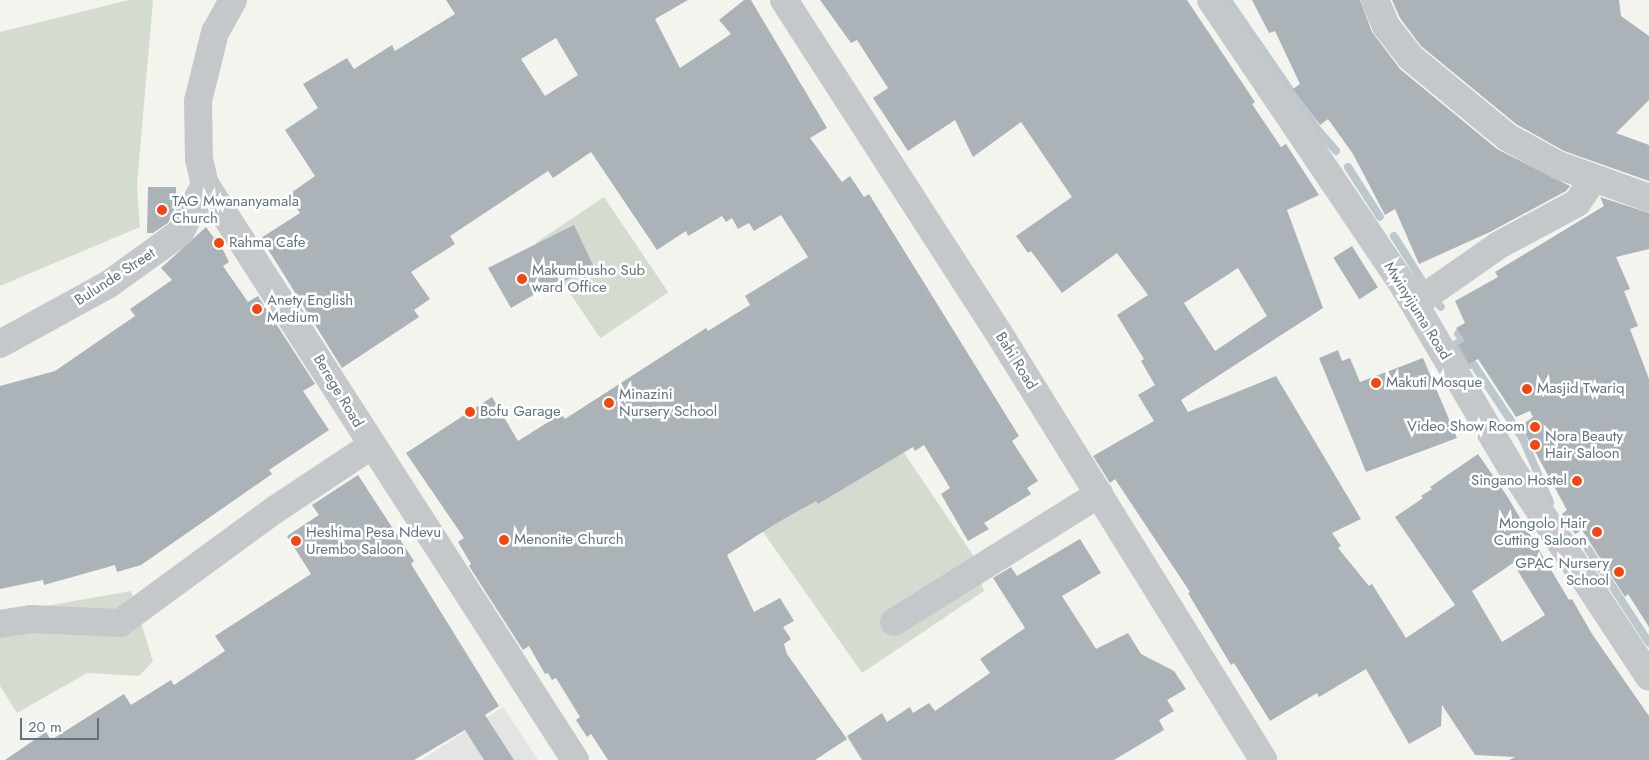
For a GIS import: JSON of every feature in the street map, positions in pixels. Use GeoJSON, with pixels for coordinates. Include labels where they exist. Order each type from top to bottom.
{"type":"FeatureCollection","features":[{"type":"Feature","properties":{"kind":"street","name":"Bahi Road"},"geometry":{"type":"LineString","coordinates":[[784,0],[1099,494],[1263,760]]}},
{"type":"Feature","properties":{"kind":"street","name":"Mwinyijuma Road"},"geometry":{"type":"LineString","coordinates":[[1211,0],[1405,288],[1514,472],[1649,677]]}},
{"type":"Feature","properties":{"kind":"street"},"geometry":{"type":"LineString","coordinates":[[1375,0],[1386,26],[1398,42],[1458,100],[1506,137],[1538,156],[1594,180],[1649,198]]}},
{"type":"Feature","properties":{"kind":"street","name":"Berege Road"},"geometry":{"type":"LineString","coordinates":[[235,1],[215,32],[198,101],[198,140],[205,184],[335,384],[371,446],[461,580],[575,760]]}},
{"type":"Feature","properties":{"kind":"street"},"geometry":{"type":"LineString","coordinates":[[1405,288],[1426,296],[1499,244],[1577,203],[1594,180]]}},
{"type":"Feature","properties":{"kind":"street","name":"Bulunde Street"},"geometry":{"type":"LineString","coordinates":[[0,344],[109,284],[180,233],[205,184]]}},
{"type":"Feature","properties":{"kind":"street"},"geometry":{"type":"LineString","coordinates":[[0,624],[31,619],[120,624],[276,509],[371,446]]}},
{"type":"Feature","properties":{"kind":"street"},"geometry":{"type":"LineString","coordinates":[[894,622],[1099,494]]}},
{"type":"Feature","properties":{"kind":"shaded area"},"geometry":{"type":"Polygon","coordinates":[[[129,0],[153,0],[137,185],[140,227],[0,286],[0,32],[129,0]]]}},
{"type":"Feature","properties":{"kind":"shaded area"},"geometry":{"type":"Polygon","coordinates":[[[604,197],[668,292],[600,338],[536,243],[604,197]]]}},
{"type":"Feature","properties":{"kind":"shaded area"},"geometry":{"type":"Polygon","coordinates":[[[896,441],[973,555],[984,591],[862,673],[754,519],[896,441]]]}},
{"type":"Feature","properties":{"kind":"shaded area"},"geometry":{"type":"Polygon","coordinates":[[[131,591],[153,661],[139,676],[87,673],[17,713],[0,686],[0,614],[131,591]]]}},
{"type":"Feature","properties":{"kind":"shaded area"},"geometry":{"type":"Polygon","coordinates":[[[503,707],[538,760],[421,760],[503,707]]]}},
{"type":"Feature","properties":{"kind":"building"},"geometry":{"type":"Polygon","coordinates":[[[446,0],[688,0],[655,19],[680,68],[731,34],[719,20],[744,0],[751,0],[827,128],[810,138],[842,182],[850,176],[864,197],[869,194],[1019,436],[1012,441],[1038,481],[1027,488],[1031,494],[984,523],[989,529],[968,541],[941,494],[950,488],[924,445],[915,451],[913,447],[818,504],[816,501],[775,524],[727,555],[754,612],[780,598],[794,621],[783,627],[791,639],[784,644],[787,654],[847,739],[815,760],[608,760],[591,734],[587,737],[576,720],[580,717],[556,678],[552,680],[548,673],[545,674],[529,646],[523,650],[469,566],[471,564],[458,542],[464,538],[406,453],[492,397],[518,441],[561,414],[565,419],[706,328],[708,331],[750,305],[745,296],[808,257],[781,215],[754,231],[749,223],[738,229],[732,218],[726,222],[722,216],[688,236],[686,231],[657,250],[591,152],[553,178],[548,171],[450,236],[455,244],[411,272],[430,299],[414,310],[419,317],[342,368],[261,238],[300,213],[288,195],[315,176],[285,130],[318,108],[303,84],[347,58],[354,69],[392,45],[395,51],[455,14],[446,0]],[[556,38],[521,59],[545,96],[578,75],[556,38]]]}},
{"type":"Feature","properties":{"kind":"building"},"geometry":{"type":"Polygon","coordinates":[[[820,0],[1187,0],[1255,102],[1252,104],[1281,147],[1286,144],[1319,195],[1287,210],[1323,308],[1181,400],[1188,412],[1276,376],[1361,519],[1332,533],[1341,546],[1338,548],[1369,586],[1372,584],[1406,638],[1455,605],[1395,517],[1423,498],[1421,496],[1432,489],[1430,487],[1478,454],[1507,496],[1569,600],[1572,599],[1592,634],[1649,716],[1649,760],[1509,760],[1515,757],[1475,755],[1442,705],[1441,726],[1409,744],[1366,669],[1319,697],[1317,693],[1270,721],[1234,663],[1231,665],[1188,593],[1190,592],[1115,479],[1110,483],[1093,456],[1154,421],[1138,395],[1155,385],[1141,361],[1144,359],[1117,315],[1148,295],[1117,253],[1062,293],[1031,251],[1028,253],[1016,236],[1072,197],[1021,122],[973,157],[955,120],[908,151],[873,98],[888,88],[857,40],[851,43],[820,0]],[[1238,268],[1184,303],[1215,351],[1267,316],[1238,268]],[[1513,563],[1472,591],[1502,642],[1545,615],[1513,563]]]}},
{"type":"Feature","properties":{"kind":"building"},"geometry":{"type":"Polygon","coordinates":[[[1252,0],[1360,0],[1372,32],[1400,69],[1497,149],[1570,186],[1566,191],[1490,232],[1419,264],[1395,209],[1385,215],[1353,154],[1328,119],[1320,125],[1293,89],[1300,84],[1275,31],[1269,33],[1252,0]]]}},
{"type":"Feature","properties":{"kind":"building"},"geometry":{"type":"Polygon","coordinates":[[[1392,0],[1619,0],[1621,16],[1649,36],[1649,100],[1616,133],[1649,145],[1649,181],[1564,151],[1516,124],[1421,46],[1400,18],[1392,0]]]}},
{"type":"Feature","properties":{"kind":"building","name":"TAG Mwananyamala Church"},"geometry":{"type":"Polygon","coordinates":[[[148,187],[176,187],[176,206],[168,223],[153,233],[147,233],[148,187]]]}},
{"type":"Feature","properties":{"kind":"building"},"geometry":{"type":"Polygon","coordinates":[[[1600,197],[1649,213],[1649,249],[1616,257],[1630,289],[1624,291],[1638,326],[1630,329],[1649,379],[1649,627],[1628,594],[1625,597],[1582,530],[1575,534],[1562,514],[1567,510],[1521,426],[1533,417],[1530,411],[1516,417],[1478,359],[1469,364],[1458,345],[1465,341],[1456,328],[1465,323],[1455,301],[1498,277],[1495,272],[1604,206],[1600,197]]]}},
{"type":"Feature","properties":{"kind":"building"},"geometry":{"type":"Polygon","coordinates":[[[574,225],[594,267],[563,282],[561,279],[511,308],[488,268],[574,225]]]}},
{"type":"Feature","properties":{"kind":"building"},"geometry":{"type":"Polygon","coordinates":[[[206,227],[214,238],[216,236],[229,262],[223,266],[248,302],[258,296],[315,384],[303,391],[329,430],[269,470],[272,474],[141,565],[117,572],[115,565],[44,585],[43,580],[0,589],[0,386],[55,371],[135,316],[130,309],[172,280],[161,268],[206,227]]]}},
{"type":"Feature","properties":{"kind":"building"},"geometry":{"type":"Polygon","coordinates":[[[1352,246],[1378,288],[1359,299],[1333,258],[1352,246]]]}},
{"type":"Feature","properties":{"kind":"building"},"geometry":{"type":"Polygon","coordinates":[[[1338,350],[1342,361],[1350,358],[1360,382],[1423,358],[1457,438],[1366,472],[1319,358],[1338,350]]]}},
{"type":"Feature","properties":{"kind":"building"},"geometry":{"type":"Polygon","coordinates":[[[358,475],[414,561],[411,564],[499,706],[485,715],[514,760],[484,760],[465,730],[414,760],[5,760],[46,732],[51,740],[124,694],[131,705],[171,680],[174,685],[225,651],[215,636],[311,574],[287,536],[319,515],[312,505],[358,475]]]}},
{"type":"Feature","properties":{"kind":"building"},"geometry":{"type":"Polygon","coordinates":[[[1080,539],[1101,573],[1062,596],[1096,649],[1128,633],[1141,654],[1174,671],[1186,689],[1167,700],[1174,711],[1159,720],[1164,730],[1114,760],[862,760],[847,736],[882,713],[887,722],[910,707],[913,713],[929,703],[935,711],[990,673],[980,659],[1025,628],[993,578],[1011,567],[1017,576],[1080,539]]]}},
{"type":"Feature","properties":{"kind":"waterway"},"geometry":{"type":"LineString","coordinates":[[1228,0],[1317,129],[1336,151]]}},
{"type":"Feature","properties":{"kind":"waterway"},"geometry":{"type":"LineString","coordinates":[[1348,167],[1380,217]]}},
{"type":"Feature","properties":{"kind":"waterway"},"geometry":{"type":"LineString","coordinates":[[1394,236],[1426,287]]}},
{"type":"Feature","properties":{"kind":"waterway"},"geometry":{"type":"LineString","coordinates":[[1432,297],[1441,307]]}},
{"type":"Feature","properties":{"kind":"waterway"},"geometry":{"type":"LineString","coordinates":[[1458,334],[1463,339],[1455,345],[1466,365],[1474,365],[1523,439],[1550,502]]}},
{"type":"Feature","properties":{"kind":"waterway"},"geometry":{"type":"LineString","coordinates":[[1588,549],[1649,643]]}},
{"type":"Feature","properties":{"kind":"place","name":"TAG Mwananyamala Church"},"geometry":{"type":"Point","coordinates":[162,210]}},
{"type":"Feature","properties":{"kind":"place","name":"Rahma Cafe"},"geometry":{"type":"Point","coordinates":[219,243]}},
{"type":"Feature","properties":{"kind":"place","name":"Makumbusho Sub ward Office"},"geometry":{"type":"Point","coordinates":[522,279]}},
{"type":"Feature","properties":{"kind":"place","name":"Anety English Medium"},"geometry":{"type":"Point","coordinates":[257,309]}},
{"type":"Feature","properties":{"kind":"place","name":"Makuti Mosque"},"geometry":{"type":"Point","coordinates":[1376,383]}},
{"type":"Feature","properties":{"kind":"place","name":"Masjid Twariq"},"geometry":{"type":"Point","coordinates":[1527,389]}},
{"type":"Feature","properties":{"kind":"place","name":"Minazini Nursery School"},"geometry":{"type":"Point","coordinates":[609,403]}},
{"type":"Feature","properties":{"kind":"place","name":"Bofu Garage"},"geometry":{"type":"Point","coordinates":[470,412]}},
{"type":"Feature","properties":{"kind":"place","name":"Video Show Room"},"geometry":{"type":"Point","coordinates":[1535,427]}},
{"type":"Feature","properties":{"kind":"place","name":"Nora Beauty Hair Saloon"},"geometry":{"type":"Point","coordinates":[1535,445]}},
{"type":"Feature","properties":{"kind":"place","name":"Singano Hostel"},"geometry":{"type":"Point","coordinates":[1577,481]}},
{"type":"Feature","properties":{"kind":"place","name":"Mongolo Hair Cutting Saloon"},"geometry":{"type":"Point","coordinates":[1597,532]}},
{"type":"Feature","properties":{"kind":"place","name":"Menonite Church"},"geometry":{"type":"Point","coordinates":[504,540]}},
{"type":"Feature","properties":{"kind":"place","name":"Heshima Pesa Ndevu Urembo Saloon"},"geometry":{"type":"Point","coordinates":[296,541]}},
{"type":"Feature","properties":{"kind":"place","name":"GPAC Nursery School"},"geometry":{"type":"Point","coordinates":[1619,572]}}]}
